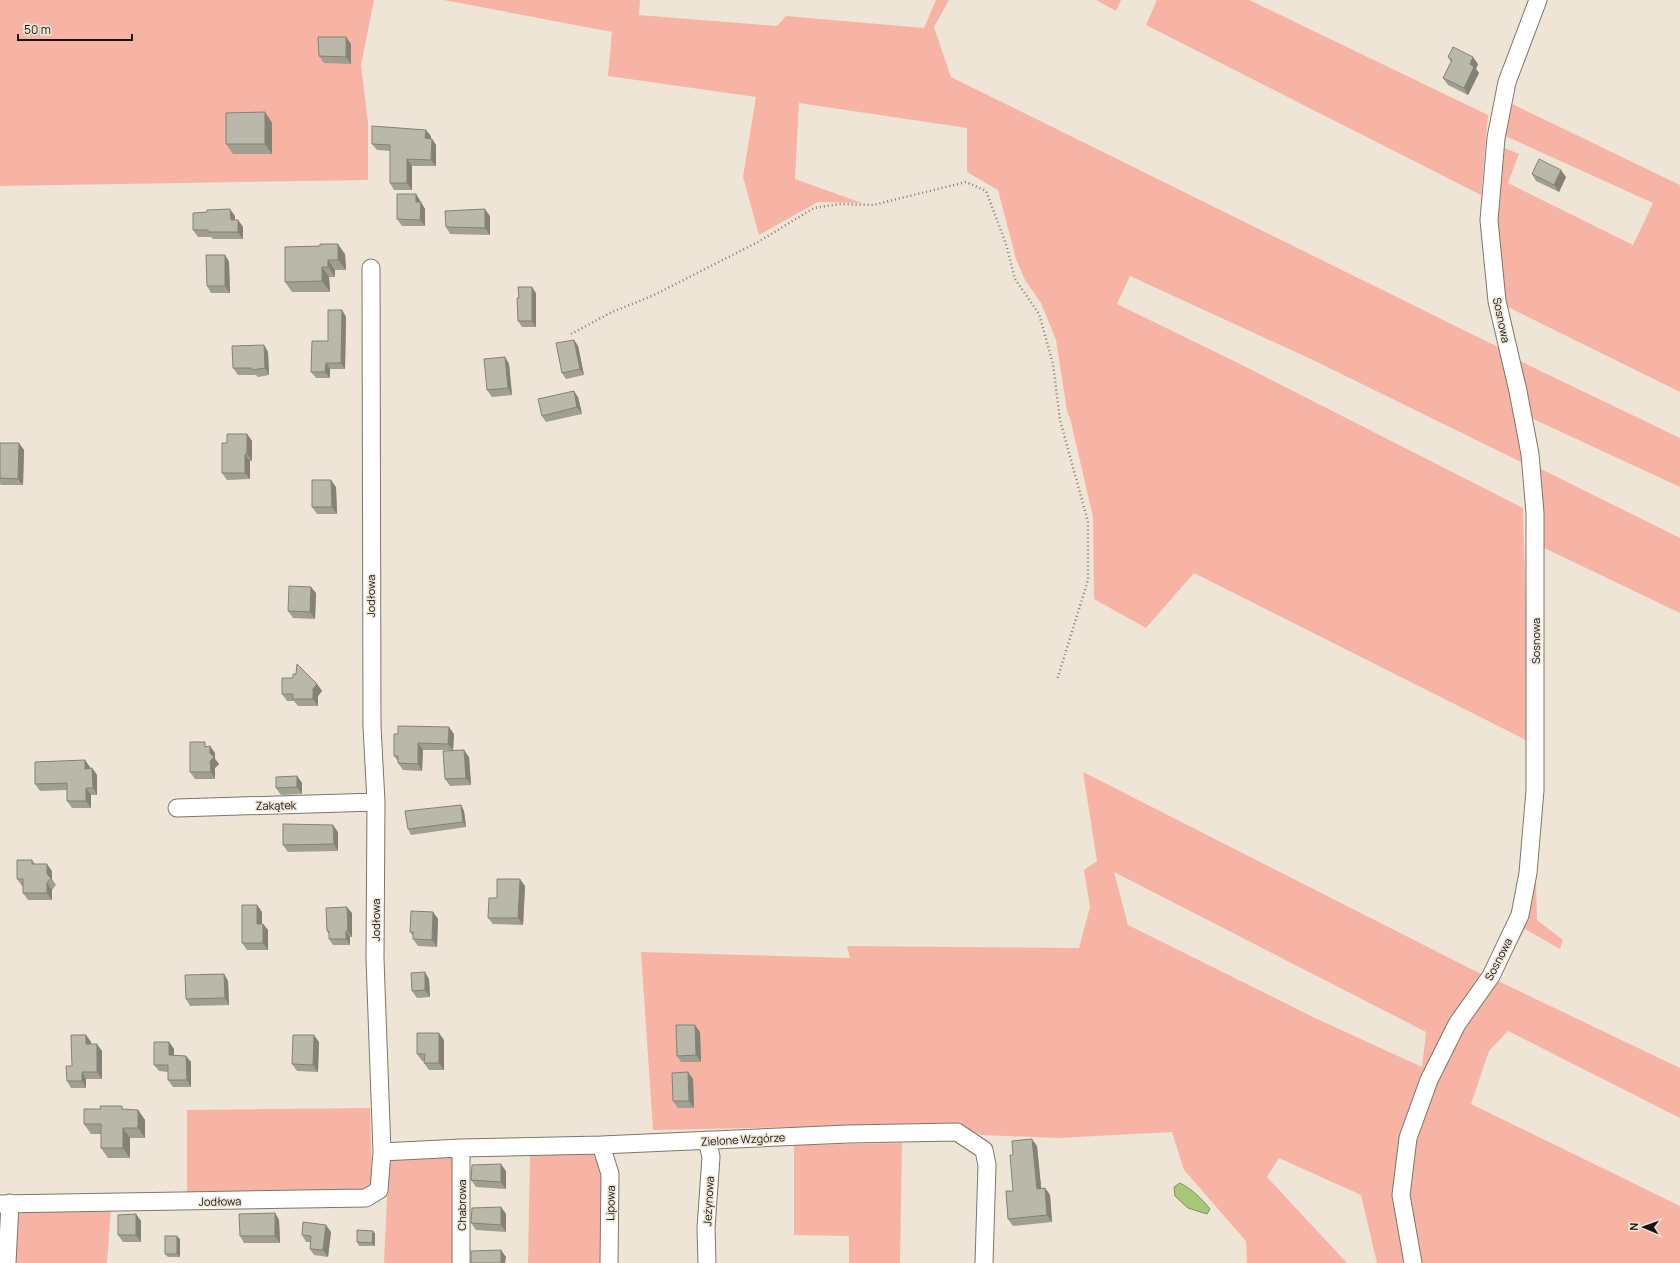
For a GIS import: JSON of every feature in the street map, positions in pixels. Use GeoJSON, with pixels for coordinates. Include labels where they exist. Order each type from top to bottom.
{"type":"FeatureCollection","features":[{"type":"Feature","properties":{"kind":"street","name":"Sosnowa"},"geometry":{"type":"LineString","coordinates":[[1413,1263],[1401,1195],[1408,1138],[1429,1080],[1457,1024],[1491,976],[1520,915],[1528,873],[1535,790],[1535,513],[1530,454],[1520,398],[1497,301],[1489,220],[1496,138],[1507,82],[1538,0]]}},
{"type":"Feature","properties":{"kind":"street","name":"Jodłowa"},"geometry":{"type":"LineString","coordinates":[[5,1204],[366,1198],[379,1190],[382,1152],[375,959],[376,802],[372,726],[371,268]]}},
{"type":"Feature","properties":{"kind":"street","name":"Zakątek"},"geometry":{"type":"LineString","coordinates":[[177,808],[376,802]]}},
{"type":"Feature","properties":{"kind":"street","name":"Zielone Wzgórze"},"geometry":{"type":"LineString","coordinates":[[382,1152],[461,1148],[601,1145],[848,1134],[957,1132],[984,1150],[987,1165],[984,1263]]}},
{"type":"Feature","properties":{"kind":"street","name":"Jeżynowa"},"geometry":{"type":"LineString","coordinates":[[707,1140],[711,1157],[706,1228],[707,1263]]}},
{"type":"Feature","properties":{"kind":"street","name":"Lipowa"},"geometry":{"type":"LineString","coordinates":[[601,1145],[610,1174],[608,1263]]}},
{"type":"Feature","properties":{"kind":"street","name":"Chabrowa"},"geometry":{"type":"LineString","coordinates":[[461,1148],[461,1263]]}},
{"type":"Feature","properties":{"kind":"street"},"geometry":{"type":"LineString","coordinates":[[5,1204],[7,1263]]}},
{"type":"Feature","properties":{"kind":"path"},"geometry":{"type":"LineString","coordinates":[[571,334],[612,312],[652,296],[758,242],[814,208],[840,204],[873,205],[966,182],[986,191],[1006,244],[1015,279],[1039,314],[1053,364],[1060,420],[1088,522],[1088,580],[1057,680]]}},
{"type":"Feature","properties":{"kind":"shaded area"},"geometry":{"type":"Polygon","coordinates":[[[0,0],[374,0],[361,65],[368,123],[368,180],[0,186],[0,0]]]}},
{"type":"Feature","properties":{"kind":"shaded area"},"geometry":{"type":"Polygon","coordinates":[[[444,0],[640,0],[639,15],[777,26],[786,16],[924,28],[936,0],[949,0],[934,27],[951,77],[1504,350],[1523,463],[1315,361],[1130,276],[1117,304],[1238,363],[1523,508],[1530,742],[1194,573],[1146,628],[1094,599],[1093,517],[1070,418],[1067,411],[1056,340],[1041,303],[1025,280],[1016,259],[998,190],[967,172],[967,128],[799,103],[795,179],[862,203],[818,202],[759,235],[743,177],[756,97],[608,76],[612,32],[444,0]]]}},
{"type":"Feature","properties":{"kind":"shaded area"},"geometry":{"type":"Polygon","coordinates":[[[1096,0],[1121,0],[1116,11],[1096,0]]]}},
{"type":"Feature","properties":{"kind":"shaded area"},"geometry":{"type":"Polygon","coordinates":[[[1157,0],[1249,0],[1488,115],[1481,195],[1146,25],[1157,0]]]}},
{"type":"Feature","properties":{"kind":"shaded area"},"geometry":{"type":"Polygon","coordinates":[[[1508,102],[1680,185],[1680,392],[1508,307],[1499,274],[1497,231],[1500,146],[1519,154],[1508,183],[1633,245],[1653,203],[1501,134],[1508,102]]]}},
{"type":"Feature","properties":{"kind":"shaded area"},"geometry":{"type":"Polygon","coordinates":[[[1518,360],[1680,438],[1680,487],[1531,418],[1518,360]]]}},
{"type":"Feature","properties":{"kind":"shaded area"},"geometry":{"type":"Polygon","coordinates":[[[1539,468],[1680,538],[1680,613],[1538,545],[1539,468]]]}},
{"type":"Feature","properties":{"kind":"shaded area"},"geometry":{"type":"Polygon","coordinates":[[[1083,772],[1485,976],[1402,1148],[1408,1263],[1377,1263],[1361,1195],[1279,1158],[1267,1177],[1347,1263],[1247,1263],[1246,1241],[1184,1170],[1172,1132],[1058,1138],[982,1135],[953,1124],[653,1130],[641,952],[850,958],[847,946],[1079,948],[1090,907],[1084,870],[1097,861],[1083,772]],[[1114,872],[1128,925],[1315,1018],[1422,1067],[1426,1032],[1114,872]]]}},
{"type":"Feature","properties":{"kind":"shaded area"},"geometry":{"type":"Polygon","coordinates":[[[1532,866],[1536,882],[1537,920],[1563,940],[1560,949],[1525,929],[1496,980],[1680,1068],[1680,1118],[1508,1031],[1489,1051],[1471,1104],[1680,1206],[1680,1263],[1419,1263],[1405,1199],[1409,1162],[1434,1086],[1457,1032],[1493,978],[1532,866]]]}},
{"type":"Feature","properties":{"kind":"shaded area"},"geometry":{"type":"Polygon","coordinates":[[[370,1108],[372,1184],[355,1195],[187,1198],[187,1110],[370,1108]]]}},
{"type":"Feature","properties":{"kind":"shaded area"},"geometry":{"type":"Polygon","coordinates":[[[902,1143],[900,1263],[849,1263],[849,1236],[794,1235],[794,1145],[902,1143]]]}},
{"type":"Feature","properties":{"kind":"shaded area"},"geometry":{"type":"Polygon","coordinates":[[[596,1153],[605,1175],[603,1263],[528,1263],[530,1156],[596,1153]]]}},
{"type":"Feature","properties":{"kind":"shaded area"},"geometry":{"type":"Polygon","coordinates":[[[389,1157],[452,1157],[459,1169],[457,1263],[384,1263],[389,1157]]]}},
{"type":"Feature","properties":{"kind":"shaded area"},"geometry":{"type":"Polygon","coordinates":[[[1180,1183],[1193,1191],[1207,1205],[1210,1209],[1207,1214],[1188,1208],[1175,1196],[1174,1187],[1180,1183]]]}},
{"type":"Feature","properties":{"kind":"shaded area"},"geometry":{"type":"Polygon","coordinates":[[[111,1208],[107,1263],[14,1263],[15,1212],[111,1208]]]}},
{"type":"Feature","properties":{"kind":"building"},"geometry":{"type":"Polygon","coordinates":[[[318,37],[346,37],[346,57],[319,56],[318,37]]]}},
{"type":"Feature","properties":{"kind":"building"},"geometry":{"type":"Polygon","coordinates":[[[1453,47],[1473,57],[1470,64],[1474,67],[1464,88],[1443,78],[1452,60],[1448,57],[1453,47]]]}},
{"type":"Feature","properties":{"kind":"building"},"geometry":{"type":"Polygon","coordinates":[[[265,112],[265,144],[226,144],[226,113],[265,112]]]}},
{"type":"Feature","properties":{"kind":"building"},"geometry":{"type":"Polygon","coordinates":[[[372,126],[426,130],[425,138],[432,139],[431,160],[407,159],[407,183],[390,183],[390,145],[372,144],[372,126]]]}},
{"type":"Feature","properties":{"kind":"building"},"geometry":{"type":"Polygon","coordinates":[[[1539,159],[1561,170],[1554,185],[1532,174],[1539,159]]]}},
{"type":"Feature","properties":{"kind":"building"},"geometry":{"type":"Polygon","coordinates":[[[397,194],[416,194],[416,202],[421,202],[420,220],[397,219],[397,194]]]}},
{"type":"Feature","properties":{"kind":"building"},"geometry":{"type":"Polygon","coordinates":[[[230,209],[231,220],[238,220],[238,232],[208,232],[208,230],[193,230],[193,213],[207,212],[207,210],[230,209]]]}},
{"type":"Feature","properties":{"kind":"building"},"geometry":{"type":"Polygon","coordinates":[[[485,209],[485,228],[446,227],[445,211],[485,209]]]}},
{"type":"Feature","properties":{"kind":"building"},"geometry":{"type":"Polygon","coordinates":[[[320,244],[338,244],[338,260],[328,260],[328,267],[322,267],[322,281],[285,282],[285,247],[320,246],[320,244]]]}},
{"type":"Feature","properties":{"kind":"building"},"geometry":{"type":"Polygon","coordinates":[[[206,255],[225,255],[225,286],[207,286],[206,255]]]}},
{"type":"Feature","properties":{"kind":"building"},"geometry":{"type":"Polygon","coordinates":[[[518,287],[532,287],[532,321],[518,321],[518,287]]]}},
{"type":"Feature","properties":{"kind":"building"},"geometry":{"type":"Polygon","coordinates":[[[328,310],[342,310],[341,363],[326,363],[325,372],[311,372],[312,341],[328,341],[328,310]]]}},
{"type":"Feature","properties":{"kind":"building"},"geometry":{"type":"Polygon","coordinates":[[[574,340],[580,369],[562,373],[556,343],[574,340]]]}},
{"type":"Feature","properties":{"kind":"building"},"geometry":{"type":"Polygon","coordinates":[[[264,345],[265,368],[253,370],[251,368],[233,368],[232,346],[264,345]]]}},
{"type":"Feature","properties":{"kind":"building"},"geometry":{"type":"Polygon","coordinates":[[[505,357],[508,388],[487,390],[484,359],[505,357]]]}},
{"type":"Feature","properties":{"kind":"building"},"geometry":{"type":"Polygon","coordinates":[[[574,391],[577,407],[542,416],[538,399],[574,391]]]}},
{"type":"Feature","properties":{"kind":"building"},"geometry":{"type":"Polygon","coordinates":[[[227,434],[247,434],[245,473],[222,473],[222,443],[227,443],[227,434]]]}},
{"type":"Feature","properties":{"kind":"building"},"geometry":{"type":"Polygon","coordinates":[[[0,443],[19,443],[18,479],[0,478],[0,443]]]}},
{"type":"Feature","properties":{"kind":"building"},"geometry":{"type":"Polygon","coordinates":[[[312,480],[331,480],[332,507],[312,507],[312,480]]]}},
{"type":"Feature","properties":{"kind":"building"},"geometry":{"type":"Polygon","coordinates":[[[289,586],[311,587],[310,612],[288,611],[289,586]]]}},
{"type":"Feature","properties":{"kind":"building"},"geometry":{"type":"Polygon","coordinates":[[[297,664],[317,684],[313,689],[313,699],[293,699],[293,694],[282,694],[282,678],[293,678],[293,674],[296,674],[297,664]]]}},
{"type":"Feature","properties":{"kind":"building"},"geometry":{"type":"Polygon","coordinates":[[[398,726],[449,727],[448,744],[418,743],[418,764],[398,763],[398,756],[394,756],[394,734],[398,734],[398,726]]]}},
{"type":"Feature","properties":{"kind":"building"},"geometry":{"type":"Polygon","coordinates":[[[190,742],[205,742],[205,747],[210,746],[210,753],[214,757],[210,761],[211,772],[190,772],[190,742]]]}},
{"type":"Feature","properties":{"kind":"building"},"geometry":{"type":"Polygon","coordinates":[[[464,750],[466,778],[445,779],[443,751],[464,750]]]}},
{"type":"Feature","properties":{"kind":"building"},"geometry":{"type":"Polygon","coordinates":[[[85,760],[85,769],[92,768],[93,788],[86,788],[86,801],[67,801],[67,783],[35,784],[35,762],[85,760]]]}},
{"type":"Feature","properties":{"kind":"building"},"geometry":{"type":"Polygon","coordinates":[[[297,776],[297,787],[276,788],[276,777],[297,776]]]}},
{"type":"Feature","properties":{"kind":"building"},"geometry":{"type":"Polygon","coordinates":[[[461,805],[463,822],[408,829],[405,811],[461,805]]]}},
{"type":"Feature","properties":{"kind":"building"},"geometry":{"type":"Polygon","coordinates":[[[283,824],[333,825],[334,844],[283,845],[283,824]]]}},
{"type":"Feature","properties":{"kind":"building"},"geometry":{"type":"Polygon","coordinates":[[[17,860],[32,860],[32,864],[47,864],[47,874],[51,878],[47,883],[47,893],[23,893],[23,879],[17,879],[17,860]]]}},
{"type":"Feature","properties":{"kind":"building"},"geometry":{"type":"Polygon","coordinates":[[[497,879],[520,879],[518,918],[488,918],[489,898],[497,898],[497,879]]]}},
{"type":"Feature","properties":{"kind":"building"},"geometry":{"type":"Polygon","coordinates":[[[242,905],[257,905],[257,924],[263,924],[263,943],[242,943],[242,905]]]}},
{"type":"Feature","properties":{"kind":"building"},"geometry":{"type":"Polygon","coordinates":[[[347,907],[348,931],[346,931],[346,939],[329,939],[329,931],[327,931],[326,908],[347,907]]]}},
{"type":"Feature","properties":{"kind":"building"},"geometry":{"type":"Polygon","coordinates":[[[411,911],[433,912],[432,940],[413,939],[413,932],[410,932],[411,911]]]}},
{"type":"Feature","properties":{"kind":"building"},"geometry":{"type":"Polygon","coordinates":[[[425,972],[425,990],[412,991],[411,973],[425,972]]]}},
{"type":"Feature","properties":{"kind":"building"},"geometry":{"type":"Polygon","coordinates":[[[224,974],[225,998],[186,999],[185,975],[224,974]]]}},
{"type":"Feature","properties":{"kind":"building"},"geometry":{"type":"Polygon","coordinates":[[[676,1025],[695,1025],[696,1055],[677,1056],[676,1025]]]}},
{"type":"Feature","properties":{"kind":"building"},"geometry":{"type":"Polygon","coordinates":[[[417,1033],[439,1033],[439,1063],[424,1063],[425,1054],[417,1054],[417,1033]]]}},
{"type":"Feature","properties":{"kind":"building"},"geometry":{"type":"Polygon","coordinates":[[[71,1035],[86,1035],[86,1044],[97,1044],[97,1072],[82,1072],[82,1081],[67,1081],[66,1066],[72,1066],[71,1035]]]}},
{"type":"Feature","properties":{"kind":"building"},"geometry":{"type":"Polygon","coordinates":[[[293,1035],[314,1035],[313,1065],[292,1064],[293,1035]]]}},
{"type":"Feature","properties":{"kind":"building"},"geometry":{"type":"Polygon","coordinates":[[[154,1042],[169,1042],[169,1055],[186,1056],[187,1080],[168,1080],[168,1065],[154,1065],[154,1042]]]}},
{"type":"Feature","properties":{"kind":"building"},"geometry":{"type":"Polygon","coordinates":[[[688,1072],[689,1101],[673,1101],[672,1073],[688,1072]]]}},
{"type":"Feature","properties":{"kind":"building"},"geometry":{"type":"Polygon","coordinates":[[[100,1106],[122,1106],[122,1109],[138,1110],[138,1128],[123,1128],[123,1148],[101,1148],[101,1124],[84,1124],[84,1109],[101,1109],[100,1106]]]}},
{"type":"Feature","properties":{"kind":"building"},"geometry":{"type":"Polygon","coordinates":[[[1032,1139],[1037,1189],[1045,1188],[1047,1215],[1008,1219],[1006,1191],[1013,1191],[1010,1155],[1013,1155],[1012,1141],[1032,1139]]]}},
{"type":"Feature","properties":{"kind":"building"},"geometry":{"type":"Polygon","coordinates":[[[501,1164],[501,1182],[471,1180],[472,1165],[501,1164]]]}},
{"type":"Feature","properties":{"kind":"building"},"geometry":{"type":"Polygon","coordinates":[[[501,1207],[501,1225],[471,1223],[472,1208],[501,1207]]]}},
{"type":"Feature","properties":{"kind":"building"},"geometry":{"type":"Polygon","coordinates":[[[275,1213],[275,1236],[240,1236],[239,1214],[275,1213]]]}},
{"type":"Feature","properties":{"kind":"building"},"geometry":{"type":"Polygon","coordinates":[[[136,1214],[136,1235],[118,1235],[118,1215],[136,1214]]]}},
{"type":"Feature","properties":{"kind":"building"},"geometry":{"type":"Polygon","coordinates":[[[303,1222],[326,1225],[323,1250],[310,1249],[311,1236],[302,1235],[303,1222]]]}},
{"type":"Feature","properties":{"kind":"building"},"geometry":{"type":"Polygon","coordinates":[[[357,1230],[373,1231],[372,1243],[357,1242],[357,1230]]]}},
{"type":"Feature","properties":{"kind":"building"},"geometry":{"type":"Polygon","coordinates":[[[165,1236],[177,1236],[177,1254],[165,1254],[165,1236]]]}},
{"type":"Feature","properties":{"kind":"building"},"geometry":{"type":"Polygon","coordinates":[[[501,1250],[501,1263],[471,1263],[471,1251],[501,1250]]]}}]}
